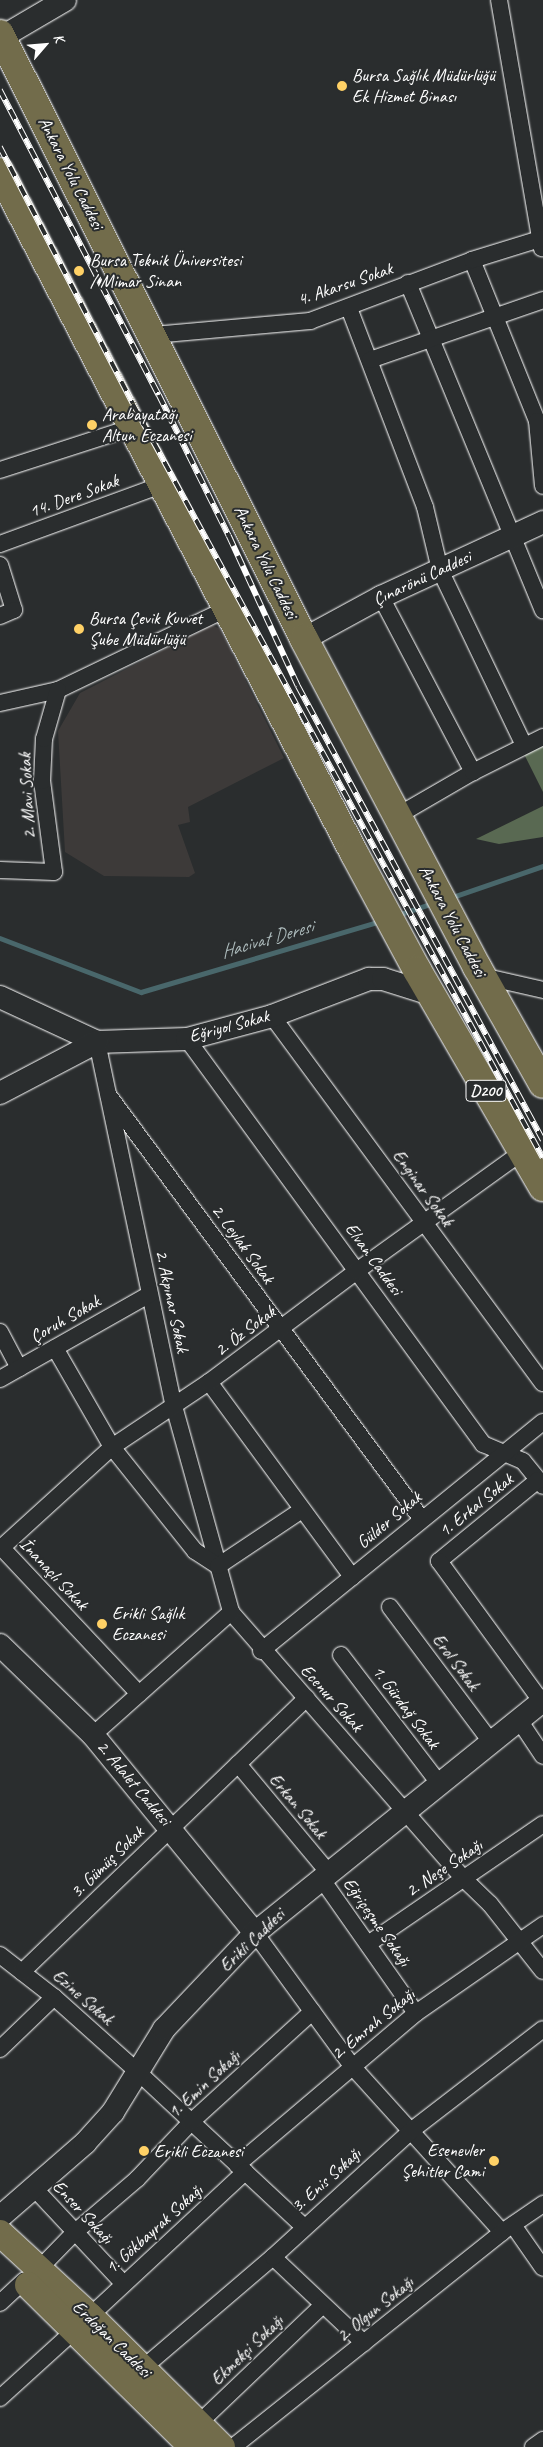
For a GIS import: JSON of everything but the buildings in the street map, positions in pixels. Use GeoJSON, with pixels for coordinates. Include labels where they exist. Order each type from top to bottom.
{"type":"FeatureCollection","features":[{"type":"Feature","properties":{"kind":"highway","name":"Ankara Yolu Caddesi"},"geometry":{"type":"LineString","coordinates":[[1,35],[304,639],[479,972],[543,1084]]}},
{"type":"Feature","properties":{"kind":"highway"},"geometry":{"type":"LineString","coordinates":[[0,172],[130,428],[162,485],[226,609]]}},
{"type":"Feature","properties":{"kind":"highway","name":"D200"},"geometry":{"type":"LineString","coordinates":[[226,609],[417,970],[521,1153],[543,1187]]}},
{"type":"Feature","properties":{"kind":"main road"},"geometry":{"type":"LineString","coordinates":[[1,35],[65,0]]}},
{"type":"Feature","properties":{"kind":"main road","name":"Çınarönü Caddesi"},"geometry":{"type":"LineString","coordinates":[[304,639],[380,597],[543,522]]}},
{"type":"Feature","properties":{"kind":"main road","name":"Eğriyol Sokak"},"geometry":{"type":"LineString","coordinates":[[0,997],[97,1042],[187,1039],[272,1016],[369,979],[383,979],[431,994]]}},
{"type":"Feature","properties":{"kind":"main road"},"geometry":{"type":"LineString","coordinates":[[0,1093],[97,1042]]}},
{"type":"Feature","properties":{"kind":"main road","name":"2. Adalet Caddesi"},"geometry":{"type":"LineString","coordinates":[[0,1644],[93,1735],[172,1828],[254,1933]]}},
{"type":"Feature","properties":{"kind":"main road","name":"Erikli Caddesi"},"geometry":{"type":"LineString","coordinates":[[0,2217],[35,2189],[107,2118],[128,2093],[138,2072],[164,2029],[254,1933],[542,1701]]}},
{"type":"Feature","properties":{"kind":"main road","name":"Erdoğan Caddesi"},"geometry":{"type":"LineString","coordinates":[[0,2233],[31,2276],[83,2322],[196,2435],[222,2447]]}},
{"type":"Feature","properties":{"kind":"main road","name":"Erdoğan Caddesi"},"geometry":{"type":"LineString","coordinates":[[0,2259],[31,2276]]}},
{"type":"Feature","properties":{"kind":"main road","name":"Erdoğan Caddesi"},"geometry":{"type":"LineString","coordinates":[[83,2322],[143,2368],[196,2435]]}},
{"type":"Feature","properties":{"kind":"street"},"geometry":{"type":"LineString","coordinates":[[499,0],[542,243]]}},
{"type":"Feature","properties":{"kind":"street","name":"4. Akarsu Sokak"},"geometry":{"type":"LineString","coordinates":[[153,335],[310,321],[349,308],[408,283],[472,260],[542,243]]}},
{"type":"Feature","properties":{"kind":"street"},"geometry":{"type":"LineString","coordinates":[[472,260],[537,421],[543,486]]}},
{"type":"Feature","properties":{"kind":"street"},"geometry":{"type":"LineString","coordinates":[[408,283],[543,610]]}},
{"type":"Feature","properties":{"kind":"street"},"geometry":{"type":"LineString","coordinates":[[370,360],[494,315],[543,300]]}},
{"type":"Feature","properties":{"kind":"street"},"geometry":{"type":"LineString","coordinates":[[349,308],[425,507],[440,570],[524,745]]}},
{"type":"Feature","properties":{"kind":"street"},"geometry":{"type":"LineString","coordinates":[[0,470],[130,428]]}},
{"type":"Feature","properties":{"kind":"street","name":"14. Dere Sokak"},"geometry":{"type":"LineString","coordinates":[[0,544],[162,485]]}},
{"type":"Feature","properties":{"kind":"street"},"geometry":{"type":"LineString","coordinates":[[0,565],[7,613]]}},
{"type":"Feature","properties":{"kind":"street"},"geometry":{"type":"LineString","coordinates":[[380,597],[473,772]]}},
{"type":"Feature","properties":{"kind":"street"},"geometry":{"type":"LineString","coordinates":[[0,704],[58,690],[226,609]]}},
{"type":"Feature","properties":{"kind":"street","name":"2. Mavi Sokak"},"geometry":{"type":"LineString","coordinates":[[0,870],[54,872],[42,781],[44,739],[58,690]]}},
{"type":"Feature","properties":{"kind":"street"},"geometry":{"type":"LineString","coordinates":[[400,821],[473,772],[543,737]]}},
{"type":"Feature","properties":{"kind":"street"},"geometry":{"type":"LineString","coordinates":[[479,972],[543,990]]}},
{"type":"Feature","properties":{"kind":"street","name":"Enginar Sokak"},"geometry":{"type":"LineString","coordinates":[[272,1016],[543,1383]]}},
{"type":"Feature","properties":{"kind":"street","name":"Elvan Caddesi"},"geometry":{"type":"LineString","coordinates":[[187,1039],[358,1270],[483,1444],[506,1451],[523,1461],[541,1483]]}},
{"type":"Feature","properties":{"kind":"street","name":"2. Akpınar Sokak"},"geometry":{"type":"LineString","coordinates":[[97,1042],[105,1090],[174,1406],[231,1612]]}},
{"type":"Feature","properties":{"kind":"street","name":"2. Leylak Sokak"},"geometry":{"type":"LineString","coordinates":[[105,1090],[421,1518]]}},
{"type":"Feature","properties":{"kind":"street","name":"2. Öz Sokak"},"geometry":{"type":"LineString","coordinates":[[1,1548],[112,1447],[210,1382],[358,1270],[521,1153]]}},
{"type":"Feature","properties":{"kind":"street","name":"Çoruh Sokak"},"geometry":{"type":"LineString","coordinates":[[0,1379],[150,1294]]}},
{"type":"Feature","properties":{"kind":"street"},"geometry":{"type":"LineString","coordinates":[[0,1332],[19,1368]]}},
{"type":"Feature","properties":{"kind":"street"},"geometry":{"type":"LineString","coordinates":[[55,1348],[112,1447],[194,1551],[218,1566],[302,1510]]}},
{"type":"Feature","properties":{"kind":"street"},"geometry":{"type":"LineString","coordinates":[[210,1382],[352,1577]]}},
{"type":"Feature","properties":{"kind":"street","name":"Gülder Sokak"},"geometry":{"type":"LineString","coordinates":[[262,1651],[421,1518],[543,1422]]}},
{"type":"Feature","properties":{"kind":"street","name":"1. Erkal Sokak"},"geometry":{"type":"LineString","coordinates":[[541,1483],[439,1561],[542,1701]]}},
{"type":"Feature","properties":{"kind":"street","name":"İnanaçlı Sokak"},"geometry":{"type":"LineString","coordinates":[[1,1548],[139,1694]]}},
{"type":"Feature","properties":{"kind":"street","name":"Erol Sokak"},"geometry":{"type":"LineString","coordinates":[[390,1607],[491,1742]]}},
{"type":"Feature","properties":{"kind":"street"},"geometry":{"type":"LineString","coordinates":[[93,1735],[231,1612]]}},
{"type":"Feature","properties":{"kind":"street","name":"Ecenur Sokak"},"geometry":{"type":"LineString","coordinates":[[231,1612],[262,1651],[306,1698],[463,1878],[490,1904],[543,1971]]}},
{"type":"Feature","properties":{"kind":"street","name":"1. Gürdağ Sokak"},"geometry":{"type":"LineString","coordinates":[[341,1655],[439,1783]]}},
{"type":"Feature","properties":{"kind":"street","name":"3. Gümüş Sokak"},"geometry":{"type":"LineString","coordinates":[[22,1972],[306,1698]]}},
{"type":"Feature","properties":{"kind":"street"},"geometry":{"type":"LineString","coordinates":[[519,1720],[543,1756]]}},
{"type":"Feature","properties":{"kind":"street","name":"Erkan Sokak"},"geometry":{"type":"LineString","coordinates":[[238,1764],[325,1875]]}},
{"type":"Feature","properties":{"kind":"street","name":"2. Neşe Sokağı"},"geometry":{"type":"LineString","coordinates":[[368,1944],[543,1824]]}},
{"type":"Feature","properties":{"kind":"street","name":"Eğriçeşme Sokağı"},"geometry":{"type":"LineString","coordinates":[[325,1875],[368,1944],[416,2013]]}},
{"type":"Feature","properties":{"kind":"street","name":"2. Emrah Sokağı"},"geometry":{"type":"LineString","coordinates":[[241,2168],[352,2066],[416,2013],[543,1925]]}},
{"type":"Feature","properties":{"kind":"street"},"geometry":{"type":"LineString","coordinates":[[254,1933],[352,2066],[508,2228],[543,2268]]}},
{"type":"Feature","properties":{"kind":"street","name":"Ezine Sokak"},"geometry":{"type":"LineString","coordinates":[[0,1955],[54,1998],[138,2072],[304,2227]]}},
{"type":"Feature","properties":{"kind":"street"},"geometry":{"type":"LineString","coordinates":[[0,2049],[54,1998]]}},
{"type":"Feature","properties":{"kind":"street","name":"1. Emin Sokağı"},"geometry":{"type":"LineString","coordinates":[[0,2303],[31,2276],[74,2233],[137,2179],[191,2122],[312,2012]]}},
{"type":"Feature","properties":{"kind":"street","name":"3. Enis Sokağı"},"geometry":{"type":"LineString","coordinates":[[143,2368],[273,2257],[412,2130],[543,2029]]}},
{"type":"Feature","properties":{"kind":"street","name":"1. Gökbayrak Sokağı"},"geometry":{"type":"LineString","coordinates":[[0,2398],[83,2322],[241,2168]]}},
{"type":"Feature","properties":{"kind":"street","name":"Enser Sokağı"},"geometry":{"type":"LineString","coordinates":[[35,2189],[74,2233],[123,2283]]}},
{"type":"Feature","properties":{"kind":"street","name":"2. Olgun Sokağı"},"geometry":{"type":"LineString","coordinates":[[233,2447],[508,2228],[543,2204]]}},
{"type":"Feature","properties":{"kind":"street"},"geometry":{"type":"LineString","coordinates":[[273,2257],[364,2343]]}},
{"type":"Feature","properties":{"kind":"street","name":"Ekmekçi Sokağı"},"geometry":{"type":"LineString","coordinates":[[196,2435],[323,2305]]}},
{"type":"Feature","properties":{"kind":"street"},"geometry":{"type":"LineString","coordinates":[[533,2447],[543,2440]]}},
{"type":"Feature","properties":{"kind":"shaded area"},"geometry":{"type":"Polygon","coordinates":[[[212,625],[220,629],[284,758],[188,807],[190,822],[178,825],[195,873],[189,877],[104,876],[65,852],[58,731],[80,693],[212,625]]]}},
{"type":"Feature","properties":{"kind":"green space"},"geometry":{"type":"Polygon","coordinates":[[[543,746],[543,792],[524,754],[543,746]]]}},
{"type":"Feature","properties":{"kind":"green space"},"geometry":{"type":"Polygon","coordinates":[[[543,806],[543,837],[499,844],[476,839],[543,806]]]}},
{"type":"Feature","properties":{"kind":"waterway","name":"Hacivat Deresi"},"geometry":{"type":"LineString","coordinates":[[450,898],[543,866]]}},
{"type":"Feature","properties":{"kind":"waterway","name":"Hacivat Deresi"},"geometry":{"type":"LineString","coordinates":[[398,915],[433,903]]}},
{"type":"Feature","properties":{"kind":"waterway","name":"Hacivat Deresi"},"geometry":{"type":"LineString","coordinates":[[0,938],[141,992],[381,921]]}},
{"type":"Feature","properties":{"kind":"railway"},"geometry":{"type":"LineString","coordinates":[[0,90],[159,395],[229,536],[298,686],[543,1140]]}},
{"type":"Feature","properties":{"kind":"railway"},"geometry":{"type":"LineString","coordinates":[[0,147],[133,404],[543,1158]]}},
{"type":"Feature","properties":{"kind":"place","name":"Bursa Sağlık Müdürlüğü Ek Hizmet Binası"},"geometry":{"type":"Point","coordinates":[342,86]}},
{"type":"Feature","properties":{"kind":"place","name":"Bursa Teknik Üniversitesi / Mimar Sinan"},"geometry":{"type":"Point","coordinates":[79,271]}},
{"type":"Feature","properties":{"kind":"place","name":"Arabayatağı Altun Eczanesi"},"geometry":{"type":"Point","coordinates":[92,425]}},
{"type":"Feature","properties":{"kind":"place","name":"Bursa Çevik Kuvvet Şube Müdürlüğü"},"geometry":{"type":"Point","coordinates":[79,629]}},
{"type":"Feature","properties":{"kind":"place","name":"Erikli Sağlık Eczanesi"},"geometry":{"type":"Point","coordinates":[102,1624]}},
{"type":"Feature","properties":{"kind":"place","name":"Erikli Eczanesi"},"geometry":{"type":"Point","coordinates":[144,2151]}},
{"type":"Feature","properties":{"kind":"place","name":"Esenevler Şehitler Cami"},"geometry":{"type":"Point","coordinates":[494,2161]}}]}
